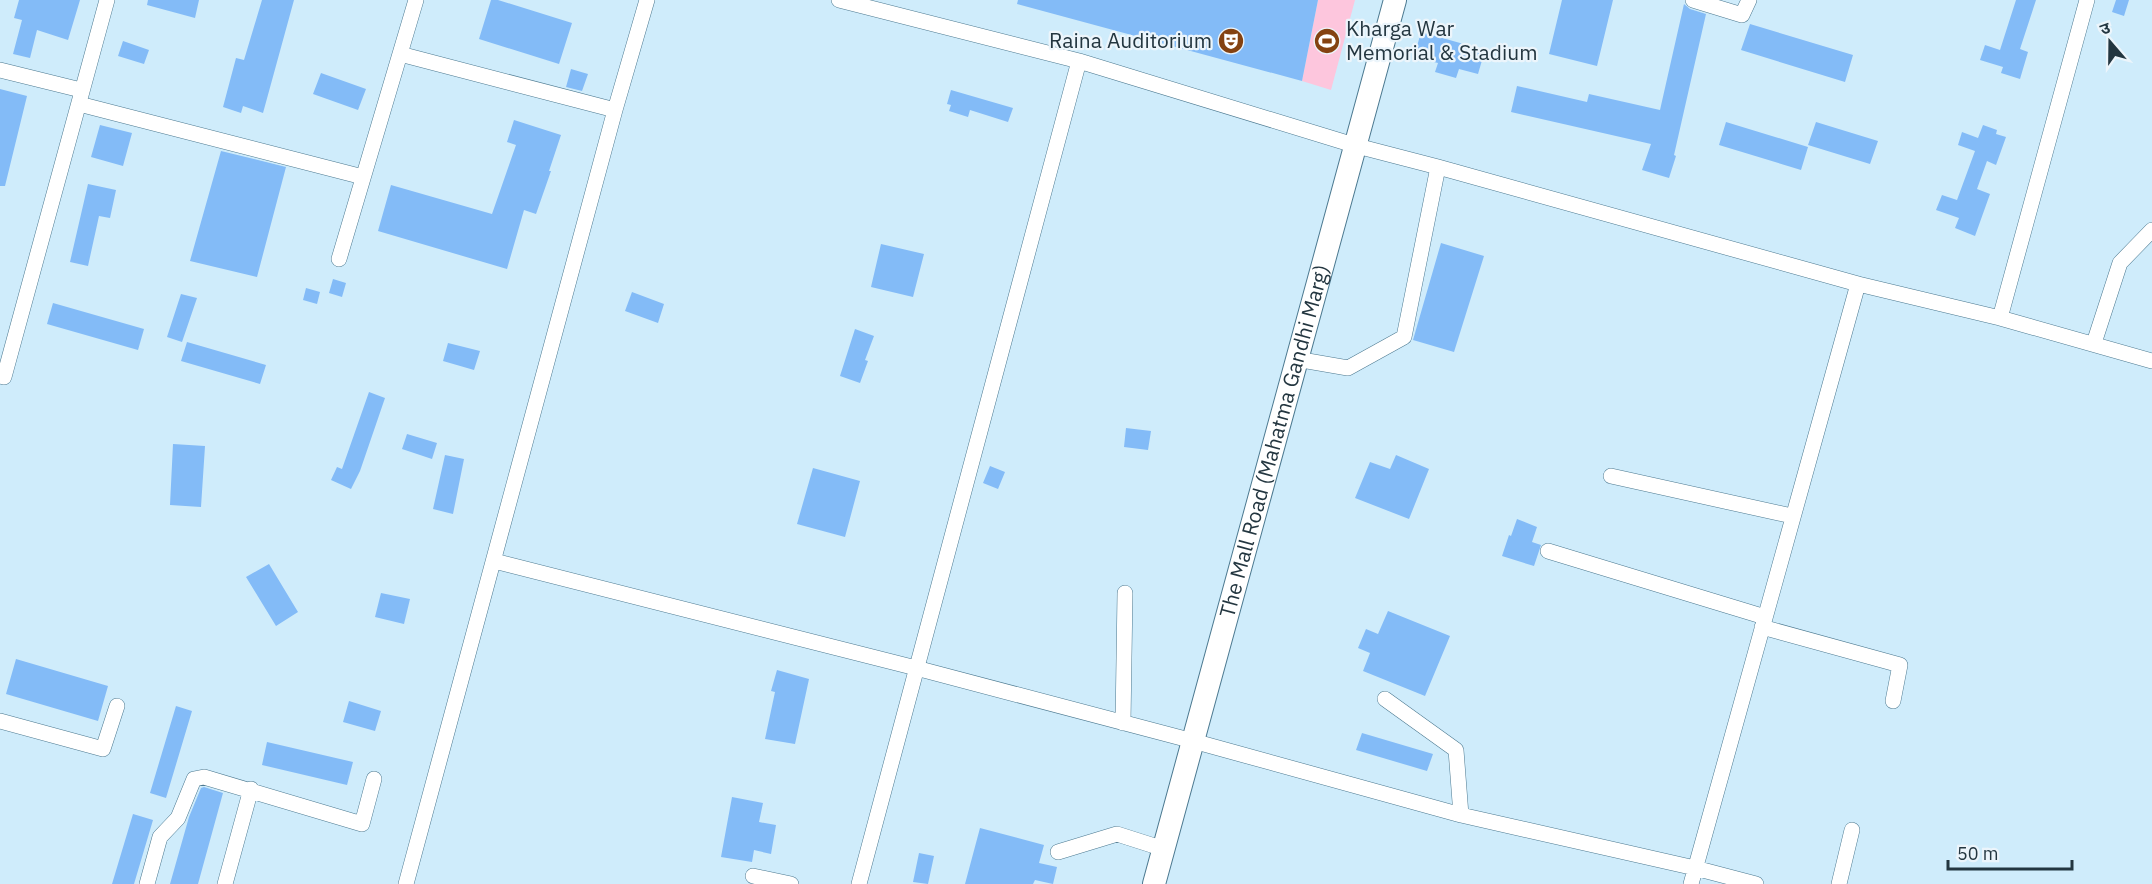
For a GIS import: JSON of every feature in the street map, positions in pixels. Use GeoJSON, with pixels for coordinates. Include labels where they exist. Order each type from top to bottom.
{"type":"FeatureCollection","features":[{"type":"Feature","properties":{"kind":"street"},"geometry":{"type":"LineString","coordinates":[[0,376],[4,377],[106,0]]}},
{"type":"Feature","properties":{"kind":"street"},"geometry":{"type":"LineString","coordinates":[[339,259],[416,0]]}},
{"type":"Feature","properties":{"kind":"street"},"geometry":{"type":"LineString","coordinates":[[406,884],[615,110],[647,0]]}},
{"type":"Feature","properties":{"kind":"street"},"geometry":{"type":"LineString","coordinates":[[839,0],[1079,61],[1357,146],[1858,284],[2000,318],[2152,361]]}},
{"type":"Feature","properties":{"kind":"street","name":"The Mall Road (Mahatma Gandhi Marg)"},"geometry":{"type":"LineString","coordinates":[[1155,884],[1395,0]]}},
{"type":"Feature","properties":{"kind":"street"},"geometry":{"type":"LineString","coordinates":[[1693,0],[1743,15],[1749,0]]}},
{"type":"Feature","properties":{"kind":"street"},"geometry":{"type":"LineString","coordinates":[[2000,318],[2087,0]]}},
{"type":"Feature","properties":{"kind":"street"},"geometry":{"type":"LineString","coordinates":[[400,54],[615,110]]}},
{"type":"Feature","properties":{"kind":"street"},"geometry":{"type":"LineString","coordinates":[[859,884],[1079,61]]}},
{"type":"Feature","properties":{"kind":"street"},"geometry":{"type":"LineString","coordinates":[[0,70],[80,97],[363,177]]}},
{"type":"Feature","properties":{"kind":"street"},"geometry":{"type":"LineString","coordinates":[[1296,359],[1348,368],[1404,337],[1438,167]]}},
{"type":"Feature","properties":{"kind":"street"},"geometry":{"type":"LineString","coordinates":[[2094,343],[2120,263],[2152,230]]}},
{"type":"Feature","properties":{"kind":"street"},"geometry":{"type":"LineString","coordinates":[[1691,884],[1858,284]]}},
{"type":"Feature","properties":{"kind":"street"},"geometry":{"type":"LineString","coordinates":[[1611,476],[1792,516]]}},
{"type":"Feature","properties":{"kind":"street"},"geometry":{"type":"LineString","coordinates":[[1548,551],[1900,665],[1893,701]]}},
{"type":"Feature","properties":{"kind":"street"},"geometry":{"type":"LineString","coordinates":[[494,561],[916,668],[1461,815],[1756,884]]}},
{"type":"Feature","properties":{"kind":"street"},"geometry":{"type":"LineString","coordinates":[[1123,723],[1125,593]]}},
{"type":"Feature","properties":{"kind":"street"},"geometry":{"type":"LineString","coordinates":[[1385,699],[1456,750],[1461,815]]}},
{"type":"Feature","properties":{"kind":"street"},"geometry":{"type":"LineString","coordinates":[[0,721],[103,749],[117,706]]}},
{"type":"Feature","properties":{"kind":"street"},"geometry":{"type":"LineString","coordinates":[[147,884],[160,837],[178,818],[194,779],[204,777],[251,789],[362,824],[374,779]]}},
{"type":"Feature","properties":{"kind":"street"},"geometry":{"type":"LineString","coordinates":[[225,884],[251,789]]}},
{"type":"Feature","properties":{"kind":"street"},"geometry":{"type":"LineString","coordinates":[[1839,884],[1852,830]]}},
{"type":"Feature","properties":{"kind":"street"},"geometry":{"type":"LineString","coordinates":[[1058,852],[1117,834],[1164,849]]}},
{"type":"Feature","properties":{"kind":"street"},"geometry":{"type":"LineString","coordinates":[[753,876],[791,884]]}},
{"type":"Feature","properties":{"kind":"shaded area","name":"Kharga War Memorial & Stadium"},"geometry":{"type":"Polygon","coordinates":[[[1318,0],[1355,0],[1331,90],[1302,81],[1318,0]]]}},
{"type":"Feature","properties":{"kind":"building"},"geometry":{"type":"Polygon","coordinates":[[[19,0],[80,0],[68,40],[37,30],[30,58],[13,54],[22,20],[14,18],[19,0]]]}},
{"type":"Feature","properties":{"kind":"building"},"geometry":{"type":"Polygon","coordinates":[[[148,0],[199,0],[195,18],[147,5],[148,0]]]}},
{"type":"Feature","properties":{"kind":"building"},"geometry":{"type":"Polygon","coordinates":[[[262,0],[294,0],[263,113],[243,106],[241,113],[223,107],[236,58],[244,60],[262,0]]]}},
{"type":"Feature","properties":{"kind":"building"},"geometry":{"type":"Polygon","coordinates":[[[491,0],[498,0],[572,23],[559,64],[479,39],[491,0]]]}},
{"type":"Feature","properties":{"kind":"building","name":"Raina Auditorium"},"geometry":{"type":"Polygon","coordinates":[[[1018,0],[1318,0],[1302,81],[1017,4],[1018,0]]]}},
{"type":"Feature","properties":{"kind":"building"},"geometry":{"type":"Polygon","coordinates":[[[1562,0],[1613,0],[1597,66],[1549,54],[1562,0]]]}},
{"type":"Feature","properties":{"kind":"building"},"geometry":{"type":"Polygon","coordinates":[[[2016,0],[2036,0],[2020,49],[2028,52],[2020,79],[2001,73],[2003,67],[1980,60],[1985,45],[2000,50],[2016,0]]]}},
{"type":"Feature","properties":{"kind":"building"},"geometry":{"type":"Polygon","coordinates":[[[2116,0],[2129,0],[2124,16],[2112,12],[2116,0]]]}},
{"type":"Feature","properties":{"kind":"building"},"geometry":{"type":"Polygon","coordinates":[[[1684,4],[1690,9],[1706,14],[1674,155],[1676,156],[1669,178],[1642,170],[1651,144],[1511,112],[1517,86],[1587,102],[1589,94],[1660,110],[1684,4]]]}},
{"type":"Feature","properties":{"kind":"building"},"geometry":{"type":"Polygon","coordinates":[[[1750,24],[1853,55],[1845,82],[1741,50],[1750,24]]]}},
{"type":"Feature","properties":{"kind":"building"},"geometry":{"type":"Polygon","coordinates":[[[1421,32],[1485,50],[1478,74],[1459,69],[1456,78],[1435,72],[1438,63],[1414,57],[1421,32]]]}},
{"type":"Feature","properties":{"kind":"building"},"geometry":{"type":"Polygon","coordinates":[[[123,41],[149,50],[144,64],[118,56],[123,41]]]}},
{"type":"Feature","properties":{"kind":"building"},"geometry":{"type":"Polygon","coordinates":[[[571,69],[588,74],[582,91],[566,87],[571,69]]]}},
{"type":"Feature","properties":{"kind":"building"},"geometry":{"type":"Polygon","coordinates":[[[321,73],[366,89],[358,110],[313,94],[321,73]]]}},
{"type":"Feature","properties":{"kind":"building"},"geometry":{"type":"Polygon","coordinates":[[[0,89],[27,96],[5,186],[0,186],[0,89]]]}},
{"type":"Feature","properties":{"kind":"building"},"geometry":{"type":"Polygon","coordinates":[[[951,90],[1013,108],[1008,122],[970,110],[968,117],[949,111],[951,105],[947,104],[951,90]]]}},
{"type":"Feature","properties":{"kind":"building"},"geometry":{"type":"Polygon","coordinates":[[[514,120],[561,135],[536,214],[524,210],[507,269],[378,231],[391,185],[492,214],[516,145],[507,142],[514,120]]]}},
{"type":"Feature","properties":{"kind":"building"},"geometry":{"type":"Polygon","coordinates":[[[1726,122],[1808,147],[1801,170],[1719,145],[1726,122]]]}},
{"type":"Feature","properties":{"kind":"building"},"geometry":{"type":"Polygon","coordinates":[[[1816,122],[1878,141],[1870,164],[1808,145],[1816,122]]]}},
{"type":"Feature","properties":{"kind":"building"},"geometry":{"type":"Polygon","coordinates":[[[100,125],[132,133],[123,166],[91,157],[100,125]]]}},
{"type":"Feature","properties":{"kind":"building"},"geometry":{"type":"Polygon","coordinates":[[[1983,125],[1997,130],[1996,134],[2006,137],[1996,165],[1987,161],[1977,189],[1990,194],[1975,236],[1955,228],[1959,218],[1936,210],[1942,195],[1957,200],[1975,151],[1958,145],[1962,132],[1978,138],[1983,125]]]}},
{"type":"Feature","properties":{"kind":"building"},"geometry":{"type":"Polygon","coordinates":[[[221,151],[286,167],[257,277],[190,261],[221,151]]]}},
{"type":"Feature","properties":{"kind":"building"},"geometry":{"type":"Polygon","coordinates":[[[88,184],[116,190],[110,218],[99,216],[88,266],[70,262],[88,184]]]}},
{"type":"Feature","properties":{"kind":"building"},"geometry":{"type":"Polygon","coordinates":[[[1441,243],[1484,256],[1454,352],[1413,340],[1441,243]]]}},
{"type":"Feature","properties":{"kind":"building"},"geometry":{"type":"Polygon","coordinates":[[[881,244],[924,254],[913,297],[871,287],[881,244]]]}},
{"type":"Feature","properties":{"kind":"building"},"geometry":{"type":"Polygon","coordinates":[[[333,279],[346,283],[342,297],[329,293],[333,279]]]}},
{"type":"Feature","properties":{"kind":"building"},"geometry":{"type":"Polygon","coordinates":[[[306,288],[320,292],[317,304],[303,300],[306,288]]]}},
{"type":"Feature","properties":{"kind":"building"},"geometry":{"type":"Polygon","coordinates":[[[632,292],[664,304],[658,323],[625,311],[632,292]]]}},
{"type":"Feature","properties":{"kind":"building"},"geometry":{"type":"Polygon","coordinates":[[[181,294],[197,298],[182,342],[167,337],[181,294]]]}},
{"type":"Feature","properties":{"kind":"building"},"geometry":{"type":"Polygon","coordinates":[[[53,303],[144,329],[138,350],[47,324],[53,303]]]}},
{"type":"Feature","properties":{"kind":"building"},"geometry":{"type":"Polygon","coordinates":[[[855,329],[874,336],[860,383],[840,376],[855,329]]]}},
{"type":"Feature","properties":{"kind":"building"},"geometry":{"type":"Polygon","coordinates":[[[187,342],[266,365],[260,384],[181,361],[187,342]]]}},
{"type":"Feature","properties":{"kind":"building"},"geometry":{"type":"Polygon","coordinates":[[[448,343],[480,351],[474,370],[443,361],[448,343]]]}},
{"type":"Feature","properties":{"kind":"building"},"geometry":{"type":"Polygon","coordinates":[[[369,392],[385,398],[360,471],[351,489],[331,480],[337,467],[342,469],[369,392]]]}},
{"type":"Feature","properties":{"kind":"building"},"geometry":{"type":"Polygon","coordinates":[[[1126,428],[1151,431],[1148,450],[1124,447],[1126,428]]]}},
{"type":"Feature","properties":{"kind":"building"},"geometry":{"type":"Polygon","coordinates":[[[407,434],[437,443],[432,459],[402,449],[407,434]]]}},
{"type":"Feature","properties":{"kind":"building"},"geometry":{"type":"Polygon","coordinates":[[[173,444],[205,446],[201,507],[170,505],[173,444]]]}},
{"type":"Feature","properties":{"kind":"building"},"geometry":{"type":"Polygon","coordinates":[[[445,455],[464,459],[453,514],[433,509],[445,455]]]}},
{"type":"Feature","properties":{"kind":"building"},"geometry":{"type":"Polygon","coordinates":[[[1396,455],[1429,469],[1409,519],[1355,498],[1370,462],[1390,469],[1396,455]]]}},
{"type":"Feature","properties":{"kind":"building"},"geometry":{"type":"Polygon","coordinates":[[[990,466],[1005,472],[998,489],[983,483],[990,466]]]}},
{"type":"Feature","properties":{"kind":"building"},"geometry":{"type":"Polygon","coordinates":[[[813,468],[860,481],[845,537],[797,524],[813,468]]]}},
{"type":"Feature","properties":{"kind":"building"},"geometry":{"type":"Polygon","coordinates":[[[1517,519],[1537,527],[1532,542],[1541,545],[1534,566],[1502,556],[1517,519]]]}},
{"type":"Feature","properties":{"kind":"building"},"geometry":{"type":"Polygon","coordinates":[[[269,564],[298,612],[276,626],[246,577],[269,564]]]}},
{"type":"Feature","properties":{"kind":"building"},"geometry":{"type":"Polygon","coordinates":[[[381,593],[410,599],[404,624],[375,617],[381,593]]]}},
{"type":"Feature","properties":{"kind":"building"},"geometry":{"type":"Polygon","coordinates":[[[1388,611],[1450,636],[1425,696],[1363,671],[1370,653],[1358,648],[1366,629],[1378,634],[1388,611]]]}},
{"type":"Feature","properties":{"kind":"building"},"geometry":{"type":"Polygon","coordinates":[[[16,659],[108,686],[98,721],[6,694],[16,659]]]}},
{"type":"Feature","properties":{"kind":"building"},"geometry":{"type":"Polygon","coordinates":[[[777,670],[809,679],[795,744],[765,739],[775,692],[771,691],[777,670]]]}},
{"type":"Feature","properties":{"kind":"building"},"geometry":{"type":"Polygon","coordinates":[[[349,701],[381,711],[375,731],[343,722],[349,701]]]}},
{"type":"Feature","properties":{"kind":"building"},"geometry":{"type":"Polygon","coordinates":[[[176,706],[192,711],[166,798],[150,793],[176,706]]]}},
{"type":"Feature","properties":{"kind":"building"},"geometry":{"type":"Polygon","coordinates":[[[1362,733],[1433,754],[1427,771],[1356,750],[1362,733]]]}},
{"type":"Feature","properties":{"kind":"building"},"geometry":{"type":"Polygon","coordinates":[[[267,742],[353,762],[347,785],[262,765],[267,742]]]}},
{"type":"Feature","properties":{"kind":"building"},"geometry":{"type":"Polygon","coordinates":[[[201,788],[223,793],[198,884],[170,884],[189,817],[201,788]]]}},
{"type":"Feature","properties":{"kind":"building"},"geometry":{"type":"Polygon","coordinates":[[[732,797],[763,803],[759,822],[776,825],[771,854],[754,850],[752,862],[721,857],[732,797]]]}},
{"type":"Feature","properties":{"kind":"building"},"geometry":{"type":"Polygon","coordinates":[[[133,814],[153,820],[134,884],[112,884],[133,814]]]}},
{"type":"Feature","properties":{"kind":"building"},"geometry":{"type":"Polygon","coordinates":[[[980,828],[1044,845],[1039,863],[1057,867],[1053,884],[1035,880],[1033,884],[965,884],[980,828]]]}},
{"type":"Feature","properties":{"kind":"building"},"geometry":{"type":"Polygon","coordinates":[[[919,853],[934,856],[928,884],[913,882],[919,853]]]}},
{"type":"Feature","properties":{"kind":"place","name":"Raina Auditorium"},"geometry":{"type":"Point","coordinates":[1231,41]}},
{"type":"Feature","properties":{"kind":"place","name":"Kharga War Memorial & Stadium"},"geometry":{"type":"Point","coordinates":[1327,41]}}]}
